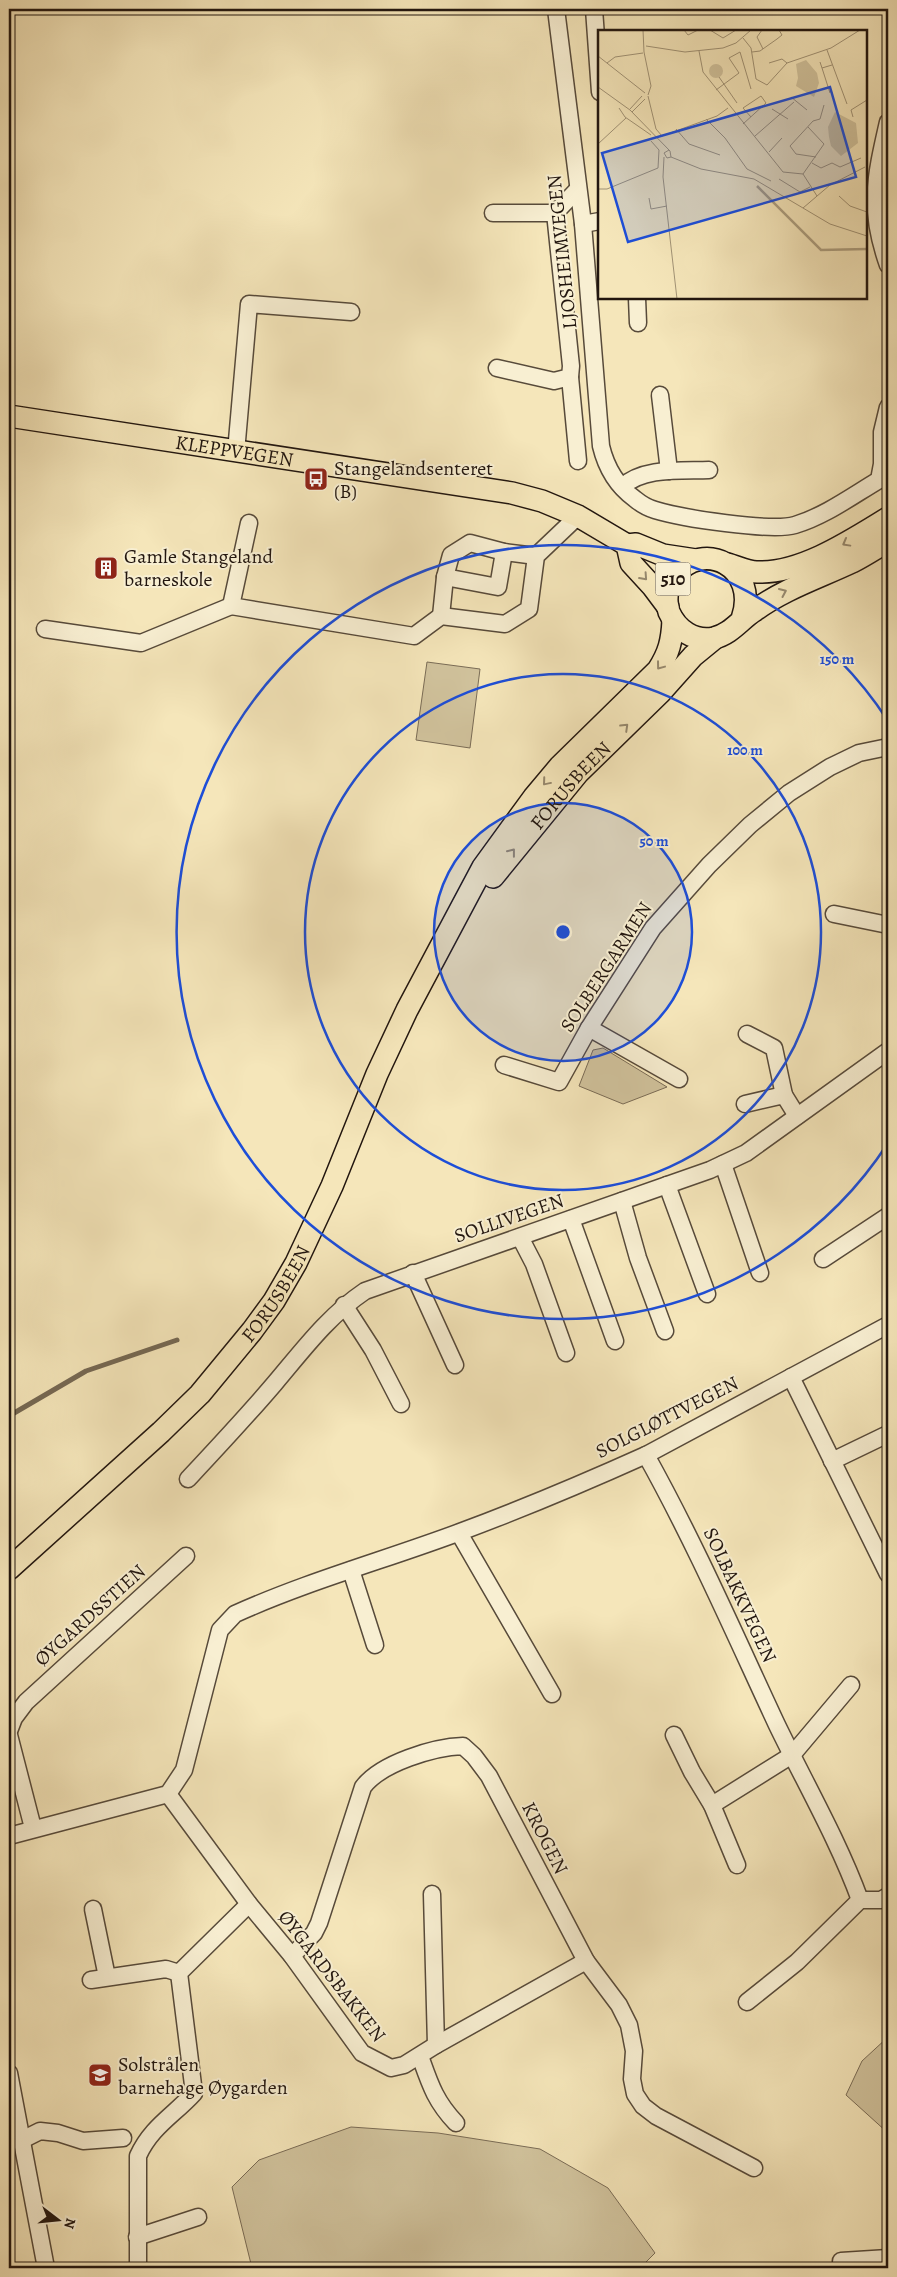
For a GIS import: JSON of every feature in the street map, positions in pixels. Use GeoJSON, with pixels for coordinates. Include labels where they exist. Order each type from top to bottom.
{"type":"FeatureCollection","features":[{"type":"Feature","properties":{"kind":"main road","name":"KLEPPVEGEN"},"geometry":{"type":"LineString","coordinates":[[9,416],[512,493],[542,501],[578,516],[626,545],[636,544],[662,555],[696,560]]}},
{"type":"Feature","properties":{"kind":"main road","name":"510"},"geometry":{"type":"LineString","coordinates":[[670,614],[667,593],[674,576],[685,565],[696,560],[712,559],[757,572],[788,568],[845,544],[888,518]]}},
{"type":"Feature","properties":{"kind":"main road"},"geometry":{"type":"LineString","coordinates":[[715,638],[733,630],[742,619],[775,596],[854,561],[888,541]]}},
{"type":"Feature","properties":{"kind":"main road","name":"510"},"geometry":{"type":"LineString","coordinates":[[626,545],[631,563],[653,587],[670,614],[689,635],[702,639],[715,638]]}},
{"type":"Feature","properties":{"kind":"main road"},"geometry":{"type":"LineString","coordinates":[[726,564],[742,579],[746,592],[747,606],[742,619]]}},
{"type":"Feature","properties":{"kind":"main road","name":"FORUSBEEN"},"geometry":{"type":"LineString","coordinates":[[9,1568],[161,1432],[200,1394],[274,1301],[314,1228],[377,1074],[407,1010],[483,867],[534,797],[560,766],[658,670],[666,658],[672,642],[670,614]]}},
{"type":"Feature","properties":{"kind":"main road","name":"FORUSBEEN"},"geometry":{"type":"LineString","coordinates":[[442,947],[496,872],[578,774],[660,693],[693,656],[715,638]]}},
{"type":"Feature","properties":{"kind":"street","name":"LJOSHEIMVEGEN"},"geometry":{"type":"LineString","coordinates":[[556,9],[583,224],[601,446],[610,470],[622,487],[635,499],[656,510],[770,528],[794,526],[826,512],[879,480],[882,464],[882,432],[888,407]]}},
{"type":"Feature","properties":{"kind":"street"},"geometry":{"type":"LineString","coordinates":[[594,9],[598,64]]}},
{"type":"Feature","properties":{"kind":"street"},"geometry":{"type":"LineString","coordinates":[[888,122],[872,161],[878,237],[888,265]]}},
{"type":"Feature","properties":{"kind":"street"},"geometry":{"type":"LineString","coordinates":[[493,213],[555,213],[578,189]]}},
{"type":"Feature","properties":{"kind":"street"},"geometry":{"type":"LineString","coordinates":[[555,213],[571,366],[570,377],[578,461]]}},
{"type":"Feature","properties":{"kind":"street"},"geometry":{"type":"LineString","coordinates":[[583,224],[598,221]]}},
{"type":"Feature","properties":{"kind":"street"},"geometry":{"type":"LineString","coordinates":[[637,299],[638,322]]}},
{"type":"Feature","properties":{"kind":"street"},"geometry":{"type":"LineString","coordinates":[[236,452],[249,304],[351,312]]}},
{"type":"Feature","properties":{"kind":"street"},"geometry":{"type":"LineString","coordinates":[[497,368],[554,381],[570,377]]}},
{"type":"Feature","properties":{"kind":"street"},"geometry":{"type":"LineString","coordinates":[[660,395],[669,471]]}},
{"type":"Feature","properties":{"kind":"street"},"geometry":{"type":"LineString","coordinates":[[622,487],[632,478],[669,471],[709,470]]}},
{"type":"Feature","properties":{"kind":"street"},"geometry":{"type":"LineString","coordinates":[[45,629],[141,643],[231,606],[414,636],[441,616],[505,624],[529,609],[536,556],[578,516]]}},
{"type":"Feature","properties":{"kind":"street"},"geometry":{"type":"LineString","coordinates":[[231,606],[249,524]]}},
{"type":"Feature","properties":{"kind":"street"},"geometry":{"type":"LineString","coordinates":[[441,616],[445,577],[451,555],[470,543],[504,552],[536,556]]}},
{"type":"Feature","properties":{"kind":"street"},"geometry":{"type":"LineString","coordinates":[[445,577],[498,587],[504,552]]}},
{"type":"Feature","properties":{"kind":"street","name":"SOLBERGARMEN"},"geometry":{"type":"LineString","coordinates":[[504,1065],[559,1082],[589,1028],[652,928],[709,865],[750,825],[789,792],[830,767],[859,753],[888,747]]}},
{"type":"Feature","properties":{"kind":"street"},"geometry":{"type":"LineString","coordinates":[[834,914],[888,925]]}},
{"type":"Feature","properties":{"kind":"street"},"geometry":{"type":"LineString","coordinates":[[589,1028],[680,1079]]}},
{"type":"Feature","properties":{"kind":"street"},"geometry":{"type":"LineString","coordinates":[[746,1034],[774,1048],[784,1095],[797,1116]]}},
{"type":"Feature","properties":{"kind":"street","name":"SOLLIVEGEN"},"geometry":{"type":"LineString","coordinates":[[188,1479],[244,1419],[324,1324],[365,1291],[723,1164],[746,1153],[888,1050]]}},
{"type":"Feature","properties":{"kind":"street"},"geometry":{"type":"LineString","coordinates":[[745,1104],[784,1095]]}},
{"type":"Feature","properties":{"kind":"street"},"geometry":{"type":"LineString","coordinates":[[723,1164],[760,1273]]}},
{"type":"Feature","properties":{"kind":"street"},"geometry":{"type":"LineString","coordinates":[[667,1185],[707,1294]]}},
{"type":"Feature","properties":{"kind":"street"},"geometry":{"type":"LineString","coordinates":[[622,1201],[638,1258],[665,1331]]}},
{"type":"Feature","properties":{"kind":"street"},"geometry":{"type":"LineString","coordinates":[[823,1259],[888,1216]]}},
{"type":"Feature","properties":{"kind":"street"},"geometry":{"type":"LineString","coordinates":[[571,1218],[615,1341]]}},
{"type":"Feature","properties":{"kind":"street"},"geometry":{"type":"LineString","coordinates":[[520,1237],[534,1264],[566,1353]]}},
{"type":"Feature","properties":{"kind":"street"},"geometry":{"type":"LineString","coordinates":[[413,1273],[455,1365]]}},
{"type":"Feature","properties":{"kind":"street"},"geometry":{"type":"LineString","coordinates":[[344,1306],[373,1350],[401,1404]]}},
{"type":"Feature","properties":{"kind":"street","name":"SOLGLØTTVEGEN"},"geometry":{"type":"LineString","coordinates":[[168,1794],[184,1770],[218,1636],[226,1622],[235,1614],[350,1570],[459,1533],[646,1455],[888,1325]]}},
{"type":"Feature","properties":{"kind":"street"},"geometry":{"type":"LineString","coordinates":[[791,1377],[888,1574]]}},
{"type":"Feature","properties":{"kind":"street"},"geometry":{"type":"LineString","coordinates":[[832,1461],[888,1434]]}},
{"type":"Feature","properties":{"kind":"street","name":"SOLBAKKVEGEN"},"geometry":{"type":"LineString","coordinates":[[646,1455],[706,1572],[792,1755],[849,1868],[860,1900]]}},
{"type":"Feature","properties":{"kind":"street"},"geometry":{"type":"LineString","coordinates":[[459,1533],[552,1694]]}},
{"type":"Feature","properties":{"kind":"street","name":"ØYGARDSSTIEN"},"geometry":{"type":"LineString","coordinates":[[33,1828],[9,1733],[14,1718],[26,1702],[186,1556]]}},
{"type":"Feature","properties":{"kind":"street"},"geometry":{"type":"LineString","coordinates":[[350,1570],[374,1645]]}},
{"type":"Feature","properties":{"kind":"street"},"geometry":{"type":"LineString","coordinates":[[712,1805],[792,1755],[852,1685]]}},
{"type":"Feature","properties":{"kind":"street"},"geometry":{"type":"LineString","coordinates":[[674,1735],[692,1772],[712,1805],[737,1865]]}},
{"type":"Feature","properties":{"kind":"street","name":"KROGEN"},"geometry":{"type":"LineString","coordinates":[[292,1956],[314,1933],[328,1899],[363,1787],[369,1779],[387,1767],[422,1754],[448,1746],[463,1746],[474,1756],[489,1776],[586,1961],[619,2005],[629,2025],[634,2051],[632,2079],[635,2094],[643,2106],[656,2116],[754,2168]]}},
{"type":"Feature","properties":{"kind":"street"},"geometry":{"type":"LineString","coordinates":[[9,1836],[33,1828],[168,1794]]}},
{"type":"Feature","properties":{"kind":"street","name":"ØYGARDSBAKKEN"},"geometry":{"type":"LineString","coordinates":[[168,1794],[249,1904],[292,1956],[362,2053],[390,2068],[404,2065],[586,1961]]}},
{"type":"Feature","properties":{"kind":"street"},"geometry":{"type":"LineString","coordinates":[[432,1894],[436,2045]]}},
{"type":"Feature","properties":{"kind":"street"},"geometry":{"type":"LineString","coordinates":[[747,2002],[806,1954],[860,1900],[881,1900],[888,1896]]}},
{"type":"Feature","properties":{"kind":"street"},"geometry":{"type":"LineString","coordinates":[[179,1973],[249,1904]]}},
{"type":"Feature","properties":{"kind":"street"},"geometry":{"type":"LineString","coordinates":[[93,1909],[107,1977]]}},
{"type":"Feature","properties":{"kind":"street"},"geometry":{"type":"LineString","coordinates":[[91,1980],[166,1969],[179,1973]]}},
{"type":"Feature","properties":{"kind":"street"},"geometry":{"type":"LineString","coordinates":[[138,2268],[138,2156],[145,2141],[156,2128],[181,2108],[194,2093],[179,1973]]}},
{"type":"Feature","properties":{"kind":"street"},"geometry":{"type":"LineString","coordinates":[[420,2056],[432,2090],[442,2108],[456,2123]]}},
{"type":"Feature","properties":{"kind":"street"},"geometry":{"type":"LineString","coordinates":[[9,2073],[20,2141],[46,2268]]}},
{"type":"Feature","properties":{"kind":"street"},"geometry":{"type":"LineString","coordinates":[[20,2141],[40,2131],[58,2133],[83,2141],[123,2138]]}},
{"type":"Feature","properties":{"kind":"street"},"geometry":{"type":"LineString","coordinates":[[137,2237],[198,2217]]}},
{"type":"Feature","properties":{"kind":"street"},"geometry":{"type":"LineString","coordinates":[[841,2261],[888,2258]]}},
{"type":"Feature","properties":{"kind":"shaded area"},"geometry":{"type":"Polygon","coordinates":[[[427,662],[480,669],[470,748],[416,740],[427,662]]]}},
{"type":"Feature","properties":{"kind":"shaded area"},"geometry":{"type":"Polygon","coordinates":[[[603,1048],[667,1087],[623,1104],[579,1086],[593,1050],[603,1048]]]}},
{"type":"Feature","properties":{"kind":"shaded area"},"geometry":{"type":"Polygon","coordinates":[[[888,2037],[888,2133],[846,2095],[862,2061],[888,2037]]]}},
{"type":"Feature","properties":{"kind":"shaded area"},"geometry":{"type":"Polygon","coordinates":[[[351,2127],[438,2133],[540,2149],[608,2188],[655,2253],[640,2268],[252,2268],[232,2187],[259,2160],[351,2127]]]}},
{"type":"Feature","properties":{"kind":"waterway"},"geometry":{"type":"LineString","coordinates":[[9,1416],[86,1371],[177,1340]]}},
{"type":"Feature","properties":{"kind":"place","name":"Stangelandsenteret (B)"},"geometry":{"type":"Point","coordinates":[316,479]}},
{"type":"Feature","properties":{"kind":"place","name":"Gamle Stangeland barneskole"},"geometry":{"type":"Point","coordinates":[106,568]}},
{"type":"Feature","properties":{"kind":"place","name":"Solstrålen barnehage Øygarden"},"geometry":{"type":"Point","coordinates":[100,2075]}}]}
